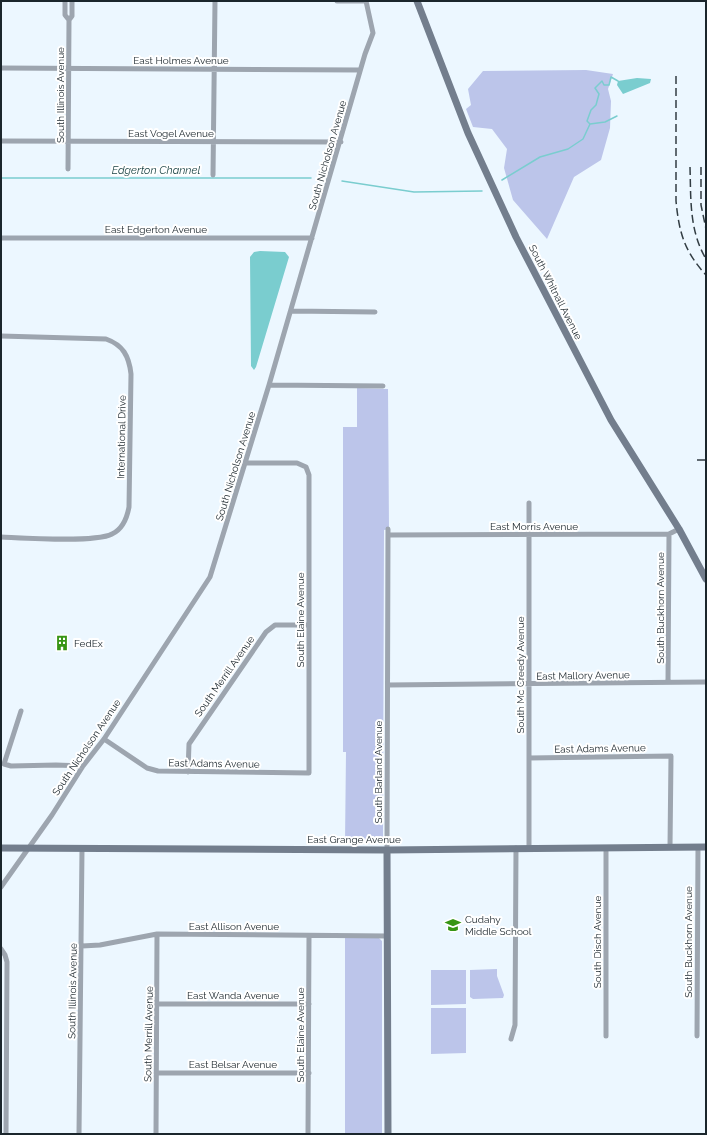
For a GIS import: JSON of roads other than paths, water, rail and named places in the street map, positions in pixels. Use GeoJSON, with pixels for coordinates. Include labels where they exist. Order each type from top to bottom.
{"type":"FeatureCollection","features":[{"type":"Feature","properties":{"kind":"street","name":"South Illinois Avenue"},"geometry":{"type":"LineString","coordinates":[[65,1],[65,15],[69,20]]}},
{"type":"Feature","properties":{"kind":"street","name":"South Illinois Avenue"},"geometry":{"type":"LineString","coordinates":[[68,169],[69,20],[72,16],[72,1]]}},
{"type":"Feature","properties":{"kind":"street"},"geometry":{"type":"LineString","coordinates":[[213,175],[215,1]]}},
{"type":"Feature","properties":{"kind":"street"},"geometry":{"type":"LineString","coordinates":[[337,1],[366,1]]}},
{"type":"Feature","properties":{"kind":"street","name":"South Nicholson Avenue"},"geometry":{"type":"LineString","coordinates":[[1,887],[30,848],[83,766],[104,739],[210,577],[291,312],[360,70],[373,33],[366,1]]}},
{"type":"Feature","properties":{"kind":"street","name":"South Whitnall Avenue"},"geometry":{"type":"LineString","coordinates":[[417,1],[468,133],[516,237],[611,420],[679,528],[706,579]]}},
{"type":"Feature","properties":{"kind":"street","name":"East Holmes Avenue"},"geometry":{"type":"LineString","coordinates":[[1,68],[360,70]]}},
{"type":"Feature","properties":{"kind":"street","name":"East Vogel Avenue"},"geometry":{"type":"LineString","coordinates":[[1,141],[340,142]]}},
{"type":"Feature","properties":{"kind":"street","name":"East Edgerton Avenue"},"geometry":{"type":"LineString","coordinates":[[1,238],[312,238]]}},
{"type":"Feature","properties":{"kind":"street"},"geometry":{"type":"LineString","coordinates":[[291,312],[375,312]]}},
{"type":"Feature","properties":{"kind":"street","name":"International Drive"},"geometry":{"type":"LineString","coordinates":[[1,336],[106,339],[120,345],[124,350],[130,364],[131,374],[129,507],[127,517],[120,528],[112,534],[93,538],[1,537]]}},
{"type":"Feature","properties":{"kind":"street"},"geometry":{"type":"LineString","coordinates":[[269,385],[383,386]]}},
{"type":"Feature","properties":{"kind":"street","name":"South Elaine Avenue"},"geometry":{"type":"LineString","coordinates":[[246,463],[297,463],[306,467],[309,476],[309,773]]}},
{"type":"Feature","properties":{"kind":"street","name":"South Mc Creedy Avenue"},"geometry":{"type":"LineString","coordinates":[[529,502],[529,848]]}},
{"type":"Feature","properties":{"kind":"street"},"geometry":{"type":"LineString","coordinates":[[669,534],[679,528]]}},
{"type":"Feature","properties":{"kind":"street","name":"East Morris Avenue"},"geometry":{"type":"LineString","coordinates":[[388,532],[529,535],[669,534]]}},
{"type":"Feature","properties":{"kind":"street","name":"South Barland Avenue"},"geometry":{"type":"LineString","coordinates":[[388,532],[388,1134]]}},
{"type":"Feature","properties":{"kind":"street","name":"South Buckhorn Avenue"},"geometry":{"type":"LineString","coordinates":[[668,682],[669,534]]}},
{"type":"Feature","properties":{"kind":"street","name":"South Merrill Avenue"},"geometry":{"type":"LineString","coordinates":[[188,772],[189,744],[266,632],[275,625],[308,625]]}},
{"type":"Feature","properties":{"kind":"street","name":"East Mallory Avenue"},"geometry":{"type":"LineString","coordinates":[[388,685],[706,682]]}},
{"type":"Feature","properties":{"kind":"street"},"geometry":{"type":"LineString","coordinates":[[21,711],[4,764],[11,766],[56,764],[83,766]]}},
{"type":"Feature","properties":{"kind":"street","name":"East Adams Avenue"},"geometry":{"type":"LineString","coordinates":[[104,739],[147,768],[158,771],[309,773]]}},
{"type":"Feature","properties":{"kind":"street","name":"East Adams Avenue"},"geometry":{"type":"LineString","coordinates":[[529,758],[671,756],[670,847]]}},
{"type":"Feature","properties":{"kind":"street","name":"South Buckhorn Avenue"},"geometry":{"type":"LineString","coordinates":[[697,1036],[698,847]]}},
{"type":"Feature","properties":{"kind":"street","name":"East Grange Avenue"},"geometry":{"type":"LineString","coordinates":[[1,848],[387,850],[706,847]]}},
{"type":"Feature","properties":{"kind":"street"},"geometry":{"type":"LineString","coordinates":[[511,1039],[515,1025],[516,848]]}},
{"type":"Feature","properties":{"kind":"street","name":"South Disch Avenue"},"geometry":{"type":"LineString","coordinates":[[606,848],[606,1036]]}},
{"type":"Feature","properties":{"kind":"street","name":"South Illinois Avenue"},"geometry":{"type":"LineString","coordinates":[[79,1134],[82,849]]}},
{"type":"Feature","properties":{"kind":"street","name":"South Merrill Avenue"},"geometry":{"type":"LineString","coordinates":[[156,1134],[157,934]]}},
{"type":"Feature","properties":{"kind":"street","name":"East Allison Avenue"},"geometry":{"type":"LineString","coordinates":[[82,946],[100,945],[157,934],[387,936]]}},
{"type":"Feature","properties":{"kind":"street","name":"South Elaine Avenue"},"geometry":{"type":"LineString","coordinates":[[308,1134],[309,936]]}},
{"type":"Feature","properties":{"kind":"street"},"geometry":{"type":"LineString","coordinates":[[1,949],[7,962],[4,1073],[6,1134]]}},
{"type":"Feature","properties":{"kind":"street","name":"East Wanda Avenue"},"geometry":{"type":"LineString","coordinates":[[157,1004],[309,1004]]}},
{"type":"Feature","properties":{"kind":"street","name":"East Belsar Avenue"},"geometry":{"type":"LineString","coordinates":[[156,1073],[308,1073]]}},
{"type":"Feature","properties":{"kind":"waterway","name":"Edgerton Channel"},"geometry":{"type":"LineString","coordinates":[[590,124],[587,121],[591,110],[596,105],[599,94],[595,88],[602,81],[604,85],[609,85],[611,77],[618,81]]}},
{"type":"Feature","properties":{"kind":"waterway"},"geometry":{"type":"LineString","coordinates":[[590,124],[605,122],[617,116]]}},
{"type":"Feature","properties":{"kind":"waterway","name":"Edgerton Channel"},"geometry":{"type":"LineString","coordinates":[[502,180],[540,157],[568,149],[583,139],[590,124]]}},
{"type":"Feature","properties":{"kind":"waterway","name":"Edgerton Channel"},"geometry":{"type":"LineString","coordinates":[[1,178],[311,178]]}},
{"type":"Feature","properties":{"kind":"waterway","name":"Edgerton Channel"},"geometry":{"type":"LineString","coordinates":[[342,181],[414,192],[482,191]]}},
{"type":"Feature","properties":{"kind":"railway"},"geometry":{"type":"LineString","coordinates":[[676,76],[677,212],[684,241],[692,258],[706,275]]}},
{"type":"Feature","properties":{"kind":"railway"},"geometry":{"type":"LineString","coordinates":[[690,167],[691,203],[694,226],[696,237],[706,259]]}},
{"type":"Feature","properties":{"kind":"railway"},"geometry":{"type":"LineString","coordinates":[[701,167],[701,205],[706,229]]}},
{"type":"Feature","properties":{"kind":"railway"},"geometry":{"type":"LineString","coordinates":[[697,460],[706,460]]}},
{"type":"Feature","properties":{"kind":"place","name":"FedEx"},"geometry":{"type":"Point","coordinates":[62,643]}},
{"type":"Feature","properties":{"kind":"place","name":"Cudahy Middle School"},"geometry":{"type":"Point","coordinates":[453,925]}}]}
